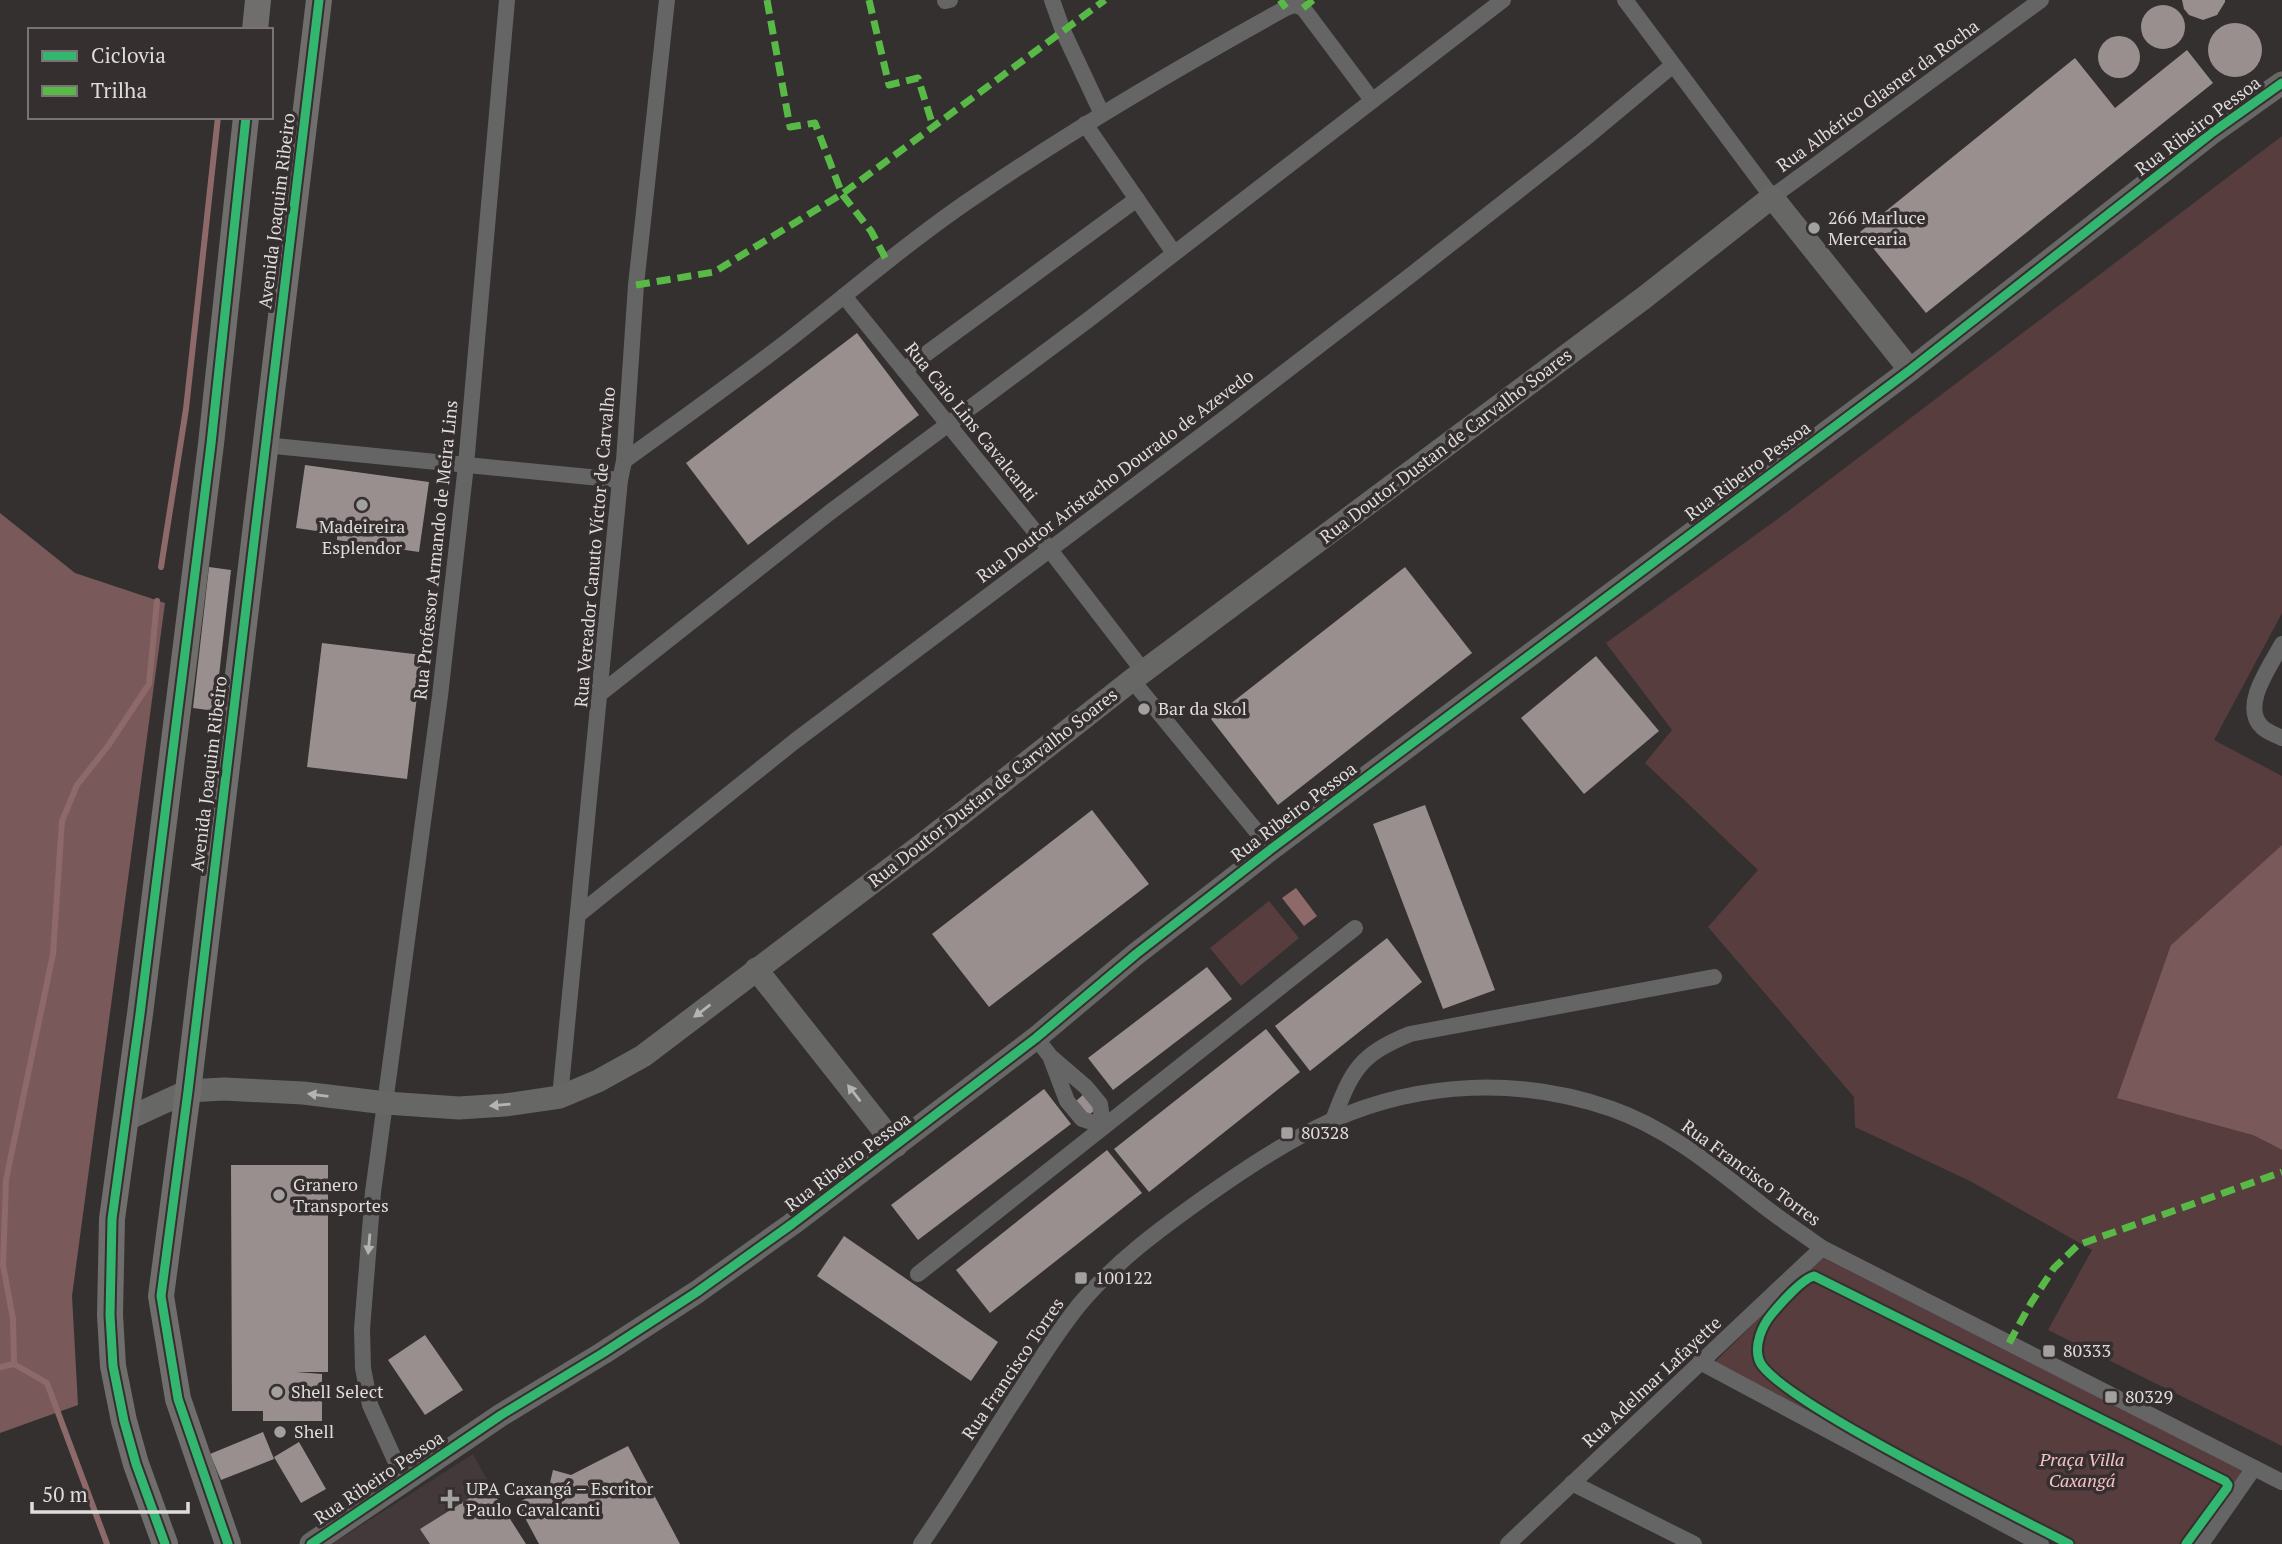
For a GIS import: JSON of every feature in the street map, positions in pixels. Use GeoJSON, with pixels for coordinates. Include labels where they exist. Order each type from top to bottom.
{"type":"FeatureCollection","features":[{"type":"Feature","properties":{"kind":"main road"},"geometry":{"type":"LineString","coordinates":[[255,28],[257,0]]}},
{"type":"Feature","properties":{"kind":"main road","name":"Avenida Joaquim Ribeiro"},"geometry":{"type":"LineString","coordinates":[[228,1544],[177,1399],[161,1296],[319,0]]}},
{"type":"Feature","properties":{"kind":"main road","name":"Rua Ribeiro Pessoa"},"geometry":{"type":"LineString","coordinates":[[311,1544],[501,1415],[697,1292],[896,1146],[1036,1038],[1136,954],[1271,849],[1910,370],[2213,132],[2282,83]]}},
{"type":"Feature","properties":{"kind":"main road"},"geometry":{"type":"LineString","coordinates":[[165,1544],[124,1422],[111,1349],[111,1219],[141,1014],[211,444],[246,119]]}},
{"type":"Feature","properties":{"kind":"main road"},"geometry":{"type":"LineString","coordinates":[[1772,197],[1910,370]]}},
{"type":"Feature","properties":{"kind":"main road","name":"Rua Doutor Dustan de Carvalho Soares"},"geometry":{"type":"LineString","coordinates":[[125,1120],[188,1091],[224,1089],[303,1093],[459,1108],[505,1105],[560,1097],[598,1081],[643,1056],[927,841],[1138,676],[1494,411],[1772,197]]}},
{"type":"Feature","properties":{"kind":"main road"},"geometry":{"type":"LineString","coordinates":[[756,969],[896,1146]]}},
{"type":"Feature","properties":{"kind":"street","name":"Rua Professor Armando de Meira Lins"},"geometry":{"type":"LineString","coordinates":[[404,1480],[370,1405],[363,1368],[362,1329],[373,1192],[440,696],[466,465],[508,0]]}},
{"type":"Feature","properties":{"kind":"street","name":"Rua Vereador Canuto Víctor de Carvalho"},"geometry":{"type":"LineString","coordinates":[[560,1097],[624,461],[636,285],[667,0]]}},
{"type":"Feature","properties":{"kind":"street"},"geometry":{"type":"LineString","coordinates":[[1052,0],[1063,31],[1102,114]]}},
{"type":"Feature","properties":{"kind":"street"},"geometry":{"type":"LineString","coordinates":[[601,693],[829,513],[1503,0]]}},
{"type":"Feature","properties":{"kind":"street"},"geometry":{"type":"LineString","coordinates":[[1625,0],[1772,197]]}},
{"type":"Feature","properties":{"kind":"street","name":"Rua Albérico Glasner da Rocha"},"geometry":{"type":"LineString","coordinates":[[1772,197],[2041,0]]}},
{"type":"Feature","properties":{"kind":"street"},"geometry":{"type":"LineString","coordinates":[[624,461],[981,192],[1085,124],[1212,48],[1286,8],[1295,5],[1303,8],[1372,100]]}},
{"type":"Feature","properties":{"kind":"street","name":"Rua Doutor Aristacho Dourado de Azevedo"},"geometry":{"type":"LineString","coordinates":[[578,915],[795,741],[1411,275],[1583,140],[1672,65]]}},
{"type":"Feature","properties":{"kind":"street"},"geometry":{"type":"LineString","coordinates":[[1085,124],[1174,253]]}},
{"type":"Feature","properties":{"kind":"street"},"geometry":{"type":"LineString","coordinates":[[904,370],[1137,199]]}},
{"type":"Feature","properties":{"kind":"street","name":"Rua Caio Lins Cavalcanti"},"geometry":{"type":"LineString","coordinates":[[844,296],[1050,550],[1138,676],[1271,849]]}},
{"type":"Feature","properties":{"kind":"street"},"geometry":{"type":"LineString","coordinates":[[264,445],[620,480]]}},
{"type":"Feature","properties":{"kind":"street"},"geometry":{"type":"LineString","coordinates":[[2282,644],[2253,702],[2255,716],[2262,727],[2282,738]]}},
{"type":"Feature","properties":{"kind":"street"},"geometry":{"type":"LineString","coordinates":[[918,1274],[1355,928]]}},
{"type":"Feature","properties":{"kind":"street"},"geometry":{"type":"LineString","coordinates":[[1333,1120],[1350,1076],[1364,1060],[1389,1043],[1410,1034],[1714,977]]}},
{"type":"Feature","properties":{"kind":"street"},"geometry":{"type":"LineString","coordinates":[[1036,1038],[1100,1104],[1103,1126]]}},
{"type":"Feature","properties":{"kind":"street"},"geometry":{"type":"LineString","coordinates":[[1051,1056],[1067,1101],[1082,1119],[1103,1126]]}},
{"type":"Feature","properties":{"kind":"street","name":"Rua Francisco Torres"},"geometry":{"type":"LineString","coordinates":[[921,1544],[1051,1343],[1079,1305],[1111,1270],[1164,1227],[1223,1185],[1273,1152],[1333,1120],[1389,1100],[1456,1087],[1516,1087],[1569,1096],[1614,1110],[1668,1135],[1822,1248],[2282,1482]]}},
{"type":"Feature","properties":{"kind":"street","name":"Rua Adelmar Lafayette"},"geometry":{"type":"LineString","coordinates":[[1508,1544],[1822,1248]]}},
{"type":"Feature","properties":{"kind":"street"},"geometry":{"type":"LineString","coordinates":[[1700,1362],[2041,1544]]}},
{"type":"Feature","properties":{"kind":"street"},"geometry":{"type":"LineString","coordinates":[[2201,1544],[2254,1468]]}},
{"type":"Feature","properties":{"kind":"street"},"geometry":{"type":"LineString","coordinates":[[1573,1483],[1694,1544]]}},
{"type":"Feature","properties":{"kind":"shaded area"},"geometry":{"type":"Polygon","coordinates":[[[0,513],[75,573],[165,603],[72,1296],[78,1405],[0,1433],[0,513]]]}},
{"type":"Feature","properties":{"kind":"shaded area"},"geometry":{"type":"Polygon","coordinates":[[[2282,845],[2282,1150],[2253,1135],[2117,1098],[2171,945],[2282,845]]]}},
{"type":"Feature","properties":{"kind":"shaded area"},"geometry":{"type":"Polygon","coordinates":[[[1296,888],[1317,916],[1304,926],[1282,898],[1296,888]]]}},
{"type":"Feature","properties":{"kind":"shaded area","name":"UPA Caxangá – Escritor Paulo Cavalcanti"},"geometry":{"type":"Polygon","coordinates":[[[473,1454],[522,1544],[332,1544],[473,1454]]]}},
{"type":"Feature","properties":{"kind":"green space"},"geometry":{"type":"Polygon","coordinates":[[[2282,136],[2282,613],[2214,740],[2282,776],[2282,845],[2171,945],[2253,1135],[2282,1150],[2282,1446],[2048,1330],[2092,1250],[1972,1182],[1855,1127],[1854,1097],[1708,927],[1758,870],[1645,763],[1672,730],[1606,643],[1783,515],[2282,136]]]}},
{"type":"Feature","properties":{"kind":"green space"},"geometry":{"type":"Polygon","coordinates":[[[1269,901],[1299,938],[1241,986],[1210,948],[1269,901]]]}},
{"type":"Feature","properties":{"kind":"green space","name":"Praça Villa Caxangá"},"geometry":{"type":"Polygon","coordinates":[[[1821,1257],[2247,1470],[2191,1544],[2063,1544],[1715,1362],[1821,1257]]]}},
{"type":"Feature","properties":{"kind":"building"},"geometry":{"type":"Polygon","coordinates":[[[2182,0],[2225,2],[2217,15],[2203,20],[2189,15],[2182,0]]]}},
{"type":"Feature","properties":{"kind":"building"},"geometry":{"type":"Polygon","coordinates":[[[2163,5],[2178,12],[2185,27],[2178,42],[2163,49],[2148,42],[2141,27],[2148,12],[2163,5]]]}},
{"type":"Feature","properties":{"kind":"building"},"geometry":{"type":"Polygon","coordinates":[[[2235,23],[2254,31],[2262,50],[2254,69],[2235,77],[2216,69],[2208,50],[2216,31],[2235,23]]]}},
{"type":"Feature","properties":{"kind":"building"},"geometry":{"type":"Polygon","coordinates":[[[2119,36],[2134,42],[2140,57],[2134,72],[2119,78],[2104,72],[2098,57],[2104,42],[2119,36]]]}},
{"type":"Feature","properties":{"kind":"building"},"geometry":{"type":"Polygon","coordinates":[[[2187,50],[2213,83],[1926,313],[1860,232],[2075,58],[2115,108],[2187,50]]]}},
{"type":"Feature","properties":{"kind":"building"},"geometry":{"type":"Polygon","coordinates":[[[857,333],[919,415],[748,545],[686,463],[857,333]]]}},
{"type":"Feature","properties":{"kind":"building","name":"Madeireira Esplendor"},"geometry":{"type":"Polygon","coordinates":[[[305,465],[429,482],[419,552],[337,540],[337,534],[296,528],[305,465]]]}},
{"type":"Feature","properties":{"kind":"building"},"geometry":{"type":"Polygon","coordinates":[[[209,567],[231,570],[215,711],[193,708],[209,567]]]}},
{"type":"Feature","properties":{"kind":"building"},"geometry":{"type":"Polygon","coordinates":[[[1405,567],[1472,653],[1278,805],[1211,719],[1405,567]]]}},
{"type":"Feature","properties":{"kind":"building"},"geometry":{"type":"Polygon","coordinates":[[[322,643],[422,655],[407,779],[307,767],[322,643]]]}},
{"type":"Feature","properties":{"kind":"building"},"geometry":{"type":"Polygon","coordinates":[[[1596,656],[1659,731],[1584,794],[1521,718],[1596,656]]]}},
{"type":"Feature","properties":{"kind":"building"},"geometry":{"type":"Polygon","coordinates":[[[1425,805],[1495,990],[1443,1009],[1373,824],[1425,805]]]}},
{"type":"Feature","properties":{"kind":"building"},"geometry":{"type":"Polygon","coordinates":[[[1092,810],[1149,884],[989,1007],[932,934],[1092,810]]]}},
{"type":"Feature","properties":{"kind":"building"},"geometry":{"type":"Polygon","coordinates":[[[1387,938],[1422,982],[1310,1071],[1275,1026],[1387,938]]]}},
{"type":"Feature","properties":{"kind":"building"},"geometry":{"type":"Polygon","coordinates":[[[1207,967],[1232,999],[1113,1090],[1088,1058],[1207,967]]]}},
{"type":"Feature","properties":{"kind":"building"},"geometry":{"type":"Polygon","coordinates":[[[1266,1029],[1300,1072],[1149,1192],[1114,1149],[1266,1029]]]}},
{"type":"Feature","properties":{"kind":"building"},"geometry":{"type":"Polygon","coordinates":[[[1044,1089],[1071,1124],[918,1240],[891,1205],[1044,1089]]]}},
{"type":"Feature","properties":{"kind":"building"},"geometry":{"type":"Polygon","coordinates":[[[1085,1093],[1097,1108],[1088,1116],[1076,1101],[1085,1093]]]}},
{"type":"Feature","properties":{"kind":"building"},"geometry":{"type":"Polygon","coordinates":[[[1107,1150],[1142,1193],[990,1313],[956,1270],[1107,1150]]]}},
{"type":"Feature","properties":{"kind":"building"},"geometry":{"type":"Polygon","coordinates":[[[231,1165],[328,1165],[328,1372],[296,1372],[322,1374],[322,1421],[263,1421],[263,1411],[232,1411],[231,1165]]]}},
{"type":"Feature","properties":{"kind":"building"},"geometry":{"type":"Polygon","coordinates":[[[844,1236],[998,1342],[971,1381],[817,1276],[844,1236]]]}},
{"type":"Feature","properties":{"kind":"building"},"geometry":{"type":"Polygon","coordinates":[[[425,1335],[463,1390],[425,1415],[388,1360],[425,1335]]]}},
{"type":"Feature","properties":{"kind":"building"},"geometry":{"type":"Polygon","coordinates":[[[263,1432],[274,1459],[221,1480],[210,1454],[263,1432]]]}},
{"type":"Feature","properties":{"kind":"building"},"geometry":{"type":"Polygon","coordinates":[[[299,1442],[326,1489],[301,1503],[274,1457],[299,1442]]]}},
{"type":"Feature","properties":{"kind":"building"},"geometry":{"type":"Polygon","coordinates":[[[628,1446],[680,1544],[539,1544],[517,1503],[549,1487],[553,1470],[571,1475],[628,1446]]]}},
{"type":"Feature","properties":{"kind":"building"},"geometry":{"type":"Polygon","coordinates":[[[489,1486],[526,1544],[430,1544],[420,1529],[489,1486]]]}},
{"type":"Feature","properties":{"kind":"waterway"},"geometry":{"type":"LineString","coordinates":[[161,567],[186,409],[218,119]]}},
{"type":"Feature","properties":{"kind":"waterway"},"geometry":{"type":"LineString","coordinates":[[14,1364],[13,1319],[3,1265],[6,1180],[53,954],[62,821],[77,785],[108,746],[149,684],[157,601]]}},
{"type":"Feature","properties":{"kind":"waterway"},"geometry":{"type":"LineString","coordinates":[[0,1367],[14,1364],[47,1383],[107,1544]]}},
{"type":"Feature","properties":{"kind":"marked path"},"geometry":{"type":"LineString","coordinates":[[767,0],[790,127],[815,123],[842,194],[871,231],[887,261]]}},
{"type":"Feature","properties":{"kind":"marked path"},"geometry":{"type":"LineString","coordinates":[[869,0],[889,85],[918,78],[933,126]]}},
{"type":"Feature","properties":{"kind":"marked path"},"geometry":{"type":"LineString","coordinates":[[636,285],[714,272],[842,194],[1105,0]]}},
{"type":"Feature","properties":{"kind":"marked path"},"geometry":{"type":"LineString","coordinates":[[1280,0],[1286,8]]}},
{"type":"Feature","properties":{"kind":"marked path"},"geometry":{"type":"LineString","coordinates":[[1303,8],[1313,0]]}},
{"type":"Feature","properties":{"kind":"marked path"},"geometry":{"type":"LineString","coordinates":[[2009,1343],[2054,1268],[2078,1245],[2282,1172]]}},
{"type":"Feature","properties":{"kind":"cycle path"},"geometry":{"type":"LineString","coordinates":[[228,1544],[178,1399],[161,1296],[319,0]]}},
{"type":"Feature","properties":{"kind":"cycle path"},"geometry":{"type":"LineString","coordinates":[[311,1544],[501,1415],[697,1292],[792,1224],[1036,1038],[1136,954],[1271,849],[1910,370],[2213,132],[2282,83]]}},
{"type":"Feature","properties":{"kind":"cycle path"},"geometry":{"type":"LineString","coordinates":[[165,1544],[136,1464],[113,1366],[110,1315],[112,1219],[211,444],[246,119]]}},
{"type":"Feature","properties":{"kind":"cycle path"},"geometry":{"type":"LineString","coordinates":[[2069,1544],[1953,1485],[1850,1428],[1774,1378],[1759,1360],[1758,1354],[1760,1336],[1771,1315],[1797,1287],[1814,1276],[2225,1481],[2227,1488],[2186,1544]]}},
{"type":"Feature","properties":{"kind":"place","name":"266 Marluce Mercearia"},"geometry":{"type":"Point","coordinates":[1814,228]}},
{"type":"Feature","properties":{"kind":"place","name":"Madeireira Esplendor"},"geometry":{"type":"Point","coordinates":[362,505]}},
{"type":"Feature","properties":{"kind":"place","name":"Bar da Skol"},"geometry":{"type":"Point","coordinates":[1144,709]}},
{"type":"Feature","properties":{"kind":"place","name":"80328"},"geometry":{"type":"Point","coordinates":[1287,1133]}},
{"type":"Feature","properties":{"kind":"place","name":"Granero Transportes"},"geometry":{"type":"Point","coordinates":[279,1195]}},
{"type":"Feature","properties":{"kind":"place","name":"100122"},"geometry":{"type":"Point","coordinates":[1081,1278]}},
{"type":"Feature","properties":{"kind":"place","name":"80333"},"geometry":{"type":"Point","coordinates":[2049,1351]}},
{"type":"Feature","properties":{"kind":"place","name":"Shell Select"},"geometry":{"type":"Point","coordinates":[277,1392]}},
{"type":"Feature","properties":{"kind":"place","name":"80329"},"geometry":{"type":"Point","coordinates":[2111,1397]}},
{"type":"Feature","properties":{"kind":"place","name":"Shell"},"geometry":{"type":"Point","coordinates":[280,1432]}},
{"type":"Feature","properties":{"kind":"place","name":"UPA Caxangá – Escritor Paulo Cavalcanti"},"geometry":{"type":"Point","coordinates":[450,1499]}}]}
